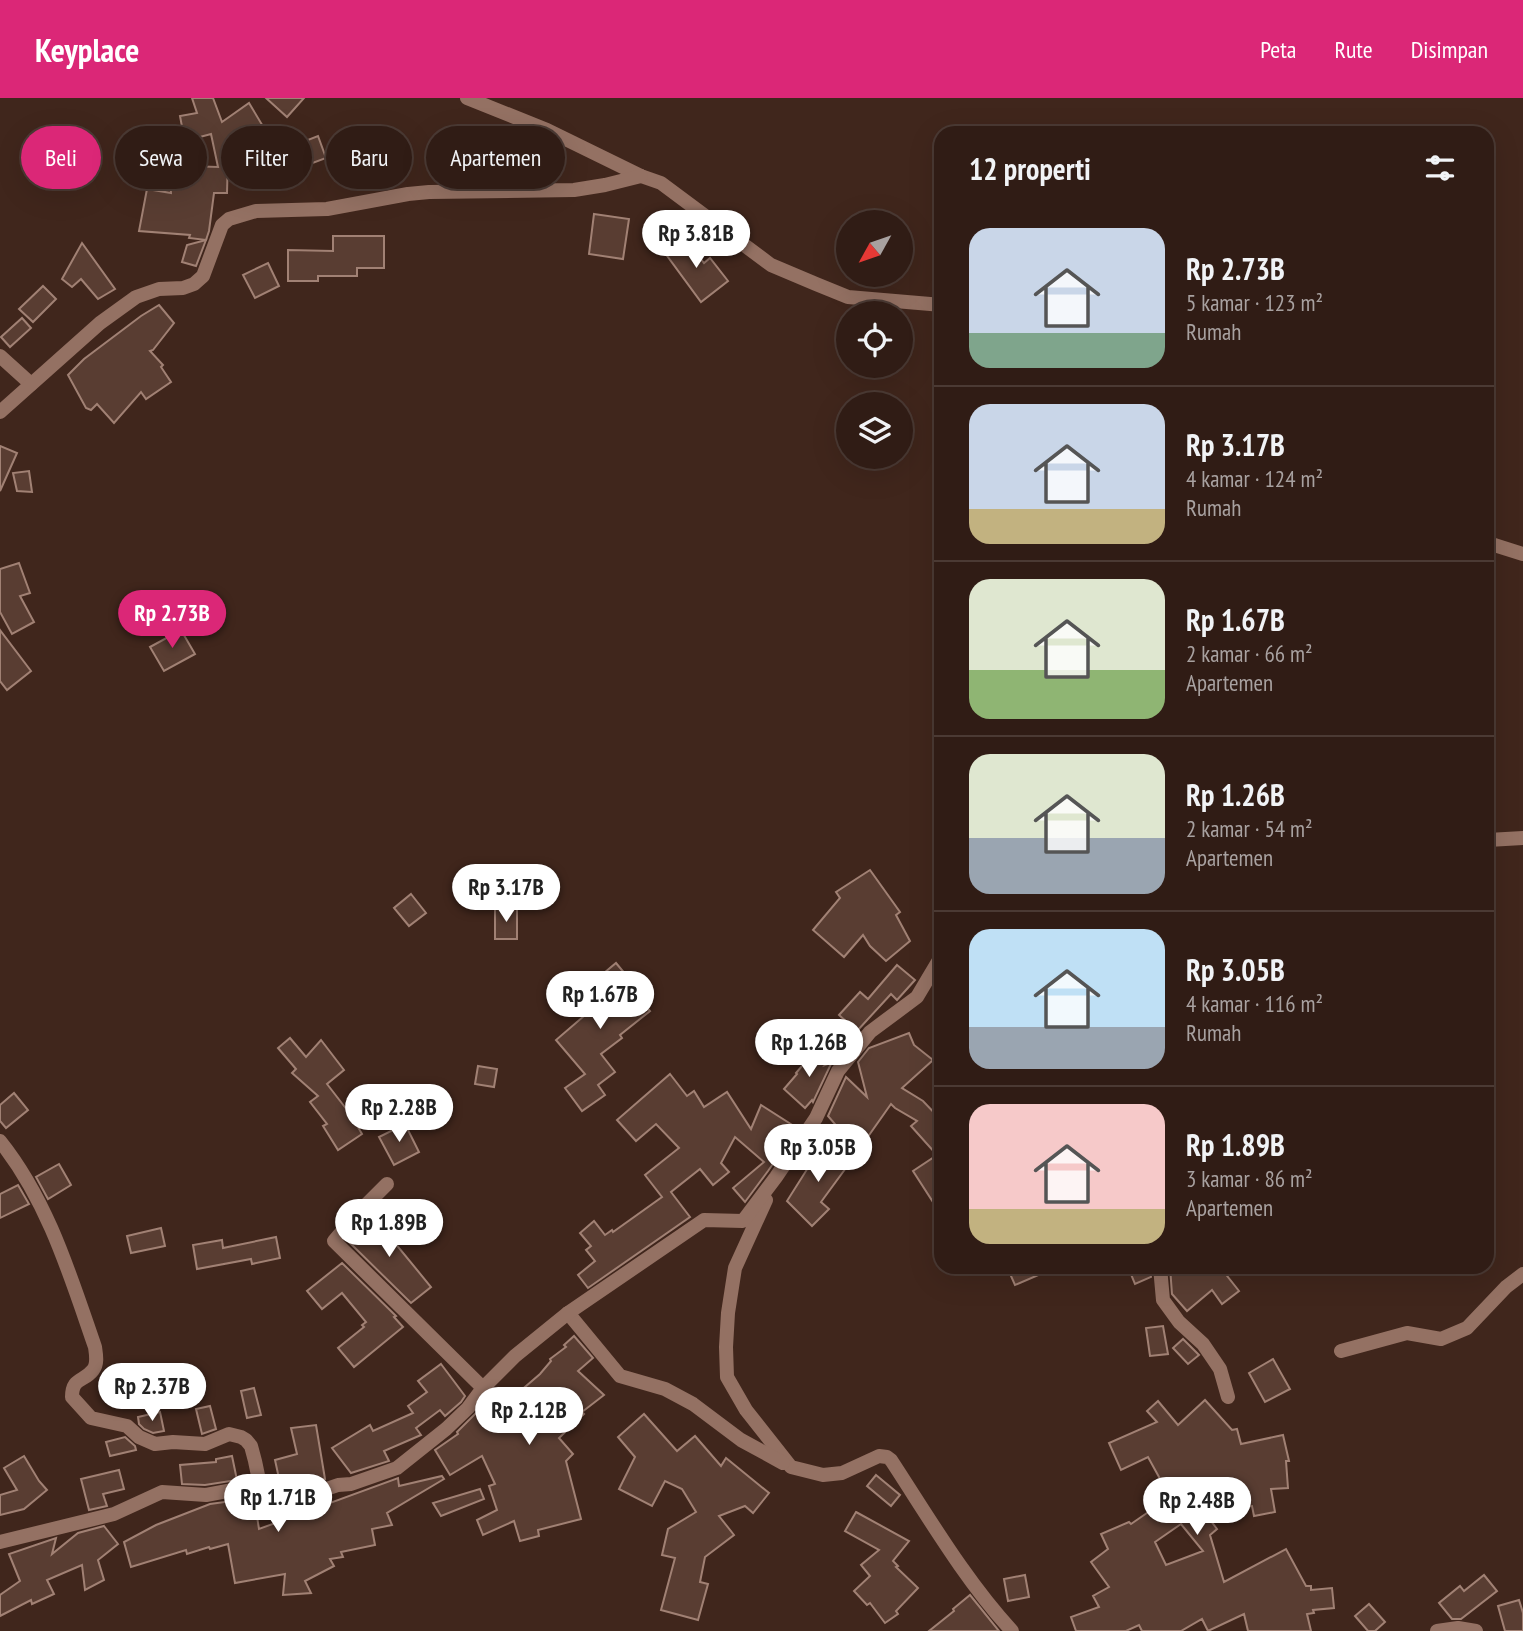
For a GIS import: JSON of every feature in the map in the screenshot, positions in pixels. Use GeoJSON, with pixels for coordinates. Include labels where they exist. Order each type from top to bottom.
{"type":"FeatureCollection","features":[{"type":"Feature","properties":{"kind":"street"},"geometry":{"type":"LineString","coordinates":[[467,98],[547,130],[661,183],[771,265],[848,297],[934,304]]}},
{"type":"Feature","properties":{"kind":"street"},"geometry":{"type":"LineString","coordinates":[[0,412],[100,323],[136,297],[159,289],[183,288],[194,284],[203,276],[222,225],[229,219],[256,211],[327,209],[429,192],[574,190],[641,176]]}},
{"type":"Feature","properties":{"kind":"street"},"geometry":{"type":"LineString","coordinates":[[0,356],[31,384]]}},
{"type":"Feature","properties":{"kind":"street"},"geometry":{"type":"LineString","coordinates":[[1494,545],[1523,554]]}},
{"type":"Feature","properties":{"kind":"street"},"geometry":{"type":"LineString","coordinates":[[1494,840],[1523,838]]}},
{"type":"Feature","properties":{"kind":"street"},"geometry":{"type":"LineString","coordinates":[[0,1542],[114,1514],[162,1492],[206,1495],[260,1485],[289,1497],[351,1484],[397,1468],[446,1429],[515,1356],[568,1313],[704,1220],[743,1220],[816,1118],[838,1071],[870,1032],[917,997],[934,969]]}},
{"type":"Feature","properties":{"kind":"street"},"geometry":{"type":"LineString","coordinates":[[0,1141],[44,1210],[95,1347],[96,1362],[93,1371],[72,1388],[72,1397],[91,1418],[127,1426],[139,1437],[155,1444],[205,1444],[229,1434],[241,1437],[251,1446],[260,1485]]}},
{"type":"Feature","properties":{"kind":"street"},"geometry":{"type":"LineString","coordinates":[[776,1177],[735,1268],[728,1313],[727,1377],[746,1410],[791,1467]]}},
{"type":"Feature","properties":{"kind":"street"},"geometry":{"type":"LineString","coordinates":[[387,1184],[334,1241],[482,1388]]}},
{"type":"Feature","properties":{"kind":"street"},"geometry":{"type":"LineString","coordinates":[[1161,1274],[1163,1300],[1178,1322],[1203,1344],[1220,1369],[1228,1397]]}},
{"type":"Feature","properties":{"kind":"street"},"geometry":{"type":"LineString","coordinates":[[1341,1351],[1407,1333],[1441,1339],[1467,1328],[1506,1287],[1523,1274]]}},
{"type":"Feature","properties":{"kind":"street"},"geometry":{"type":"LineString","coordinates":[[568,1313],[620,1376],[664,1389],[693,1404],[741,1440],[791,1467],[823,1475],[842,1473],[879,1457],[887,1457],[953,1556],[1012,1631]]}},
{"type":"Feature","properties":{"kind":"street"},"geometry":{"type":"LineString","coordinates":[[1437,1631],[1458,1628],[1476,1631]]}},
{"type":"Feature","properties":{"kind":"building"},"geometry":{"type":"Polygon","coordinates":[[[192,98],[213,98],[222,122],[249,103],[263,126],[221,126],[221,189],[227,189],[227,193],[214,193],[206,240],[189,238],[190,235],[139,231],[147,189],[171,193],[171,189],[207,189],[207,167],[218,167],[211,134],[207,135],[207,126],[182,126],[180,116],[197,113],[192,98]]]}},
{"type":"Feature","properties":{"kind":"building"},"geometry":{"type":"Polygon","coordinates":[[[266,98],[304,98],[287,117],[266,98]]]}},
{"type":"Feature","properties":{"kind":"building"},"geometry":{"type":"Polygon","coordinates":[[[318,136],[326,158],[312,163],[312,138],[318,136]]]}},
{"type":"Feature","properties":{"kind":"building"},"geometry":{"type":"Polygon","coordinates":[[[594,214],[629,219],[623,259],[589,254],[594,214]]]}},
{"type":"Feature","properties":{"kind":"building"},"geometry":{"type":"Polygon","coordinates":[[[333,236],[384,236],[384,268],[357,268],[357,276],[318,276],[318,281],[288,281],[288,250],[333,251],[333,236]]]}},
{"type":"Feature","properties":{"kind":"building"},"geometry":{"type":"Polygon","coordinates":[[[684,238],[704,263],[710,258],[728,281],[701,302],[665,253],[684,238]]]}},
{"type":"Feature","properties":{"kind":"building"},"geometry":{"type":"Polygon","coordinates":[[[206,240],[196,266],[182,262],[187,245],[206,240]]]}},
{"type":"Feature","properties":{"kind":"building"},"geometry":{"type":"Polygon","coordinates":[[[82,243],[115,289],[98,299],[81,279],[72,287],[62,279],[82,243]]]}},
{"type":"Feature","properties":{"kind":"building"},"geometry":{"type":"Polygon","coordinates":[[[268,263],[279,286],[255,298],[243,275],[268,263]]]}},
{"type":"Feature","properties":{"kind":"building"},"geometry":{"type":"Polygon","coordinates":[[[43,286],[56,299],[33,322],[19,309],[43,286]]]}},
{"type":"Feature","properties":{"kind":"building"},"geometry":{"type":"Polygon","coordinates":[[[159,305],[174,323],[150,351],[163,365],[161,367],[171,382],[146,399],[141,392],[114,423],[97,404],[91,410],[86,408],[68,375],[84,359],[159,305]]]}},
{"type":"Feature","properties":{"kind":"building"},"geometry":{"type":"Polygon","coordinates":[[[22,318],[31,328],[10,347],[1,337],[22,318]]]}},
{"type":"Feature","properties":{"kind":"building"},"geometry":{"type":"Polygon","coordinates":[[[0,446],[17,453],[0,491],[0,446]]]}},
{"type":"Feature","properties":{"kind":"building"},"geometry":{"type":"Polygon","coordinates":[[[29,471],[32,492],[17,491],[13,473],[29,471]]]}},
{"type":"Feature","properties":{"kind":"building"},"geometry":{"type":"Polygon","coordinates":[[[19,563],[30,593],[20,596],[34,622],[12,634],[0,612],[0,569],[19,563]]]}},
{"type":"Feature","properties":{"kind":"building"},"geometry":{"type":"Polygon","coordinates":[[[0,630],[31,671],[7,690],[0,681],[0,630]]]}},
{"type":"Feature","properties":{"kind":"building"},"geometry":{"type":"Polygon","coordinates":[[[181,630],[195,654],[164,671],[150,647],[181,630]]]}},
{"type":"Feature","properties":{"kind":"building"},"geometry":{"type":"Polygon","coordinates":[[[870,870],[900,912],[896,915],[910,941],[886,961],[863,935],[844,957],[813,930],[840,898],[836,892],[870,870]]]}},
{"type":"Feature","properties":{"kind":"building"},"geometry":{"type":"Polygon","coordinates":[[[411,894],[426,913],[409,926],[394,908],[411,894]]]}},
{"type":"Feature","properties":{"kind":"building"},"geometry":{"type":"Polygon","coordinates":[[[517,908],[517,939],[495,939],[495,909],[517,908]]]}},
{"type":"Feature","properties":{"kind":"building"},"geometry":{"type":"Polygon","coordinates":[[[616,963],[631,981],[628,984],[650,1011],[601,1054],[615,1072],[598,1085],[605,1095],[582,1111],[565,1088],[585,1074],[556,1040],[584,1016],[571,1004],[616,963]]]}},
{"type":"Feature","properties":{"kind":"building"},"geometry":{"type":"Polygon","coordinates":[[[897,965],[915,980],[897,1000],[891,994],[857,1031],[839,1015],[860,992],[868,999],[897,965]]]}},
{"type":"Feature","properties":{"kind":"building"},"geometry":{"type":"Polygon","coordinates":[[[909,1033],[914,1045],[933,1060],[902,1088],[923,1101],[934,1113],[934,1152],[911,1126],[917,1121],[891,1104],[855,1155],[830,1132],[835,1124],[828,1116],[846,1077],[867,1097],[858,1062],[869,1048],[909,1033]]]}},
{"type":"Feature","properties":{"kind":"building"},"geometry":{"type":"Polygon","coordinates":[[[290,1038],[306,1057],[321,1040],[344,1070],[327,1084],[362,1134],[338,1150],[323,1126],[327,1124],[310,1102],[318,1096],[292,1073],[296,1069],[278,1048],[290,1038]]]}},
{"type":"Feature","properties":{"kind":"building"},"geometry":{"type":"Polygon","coordinates":[[[814,1048],[828,1061],[825,1065],[831,1064],[813,1102],[812,1100],[805,1108],[784,1089],[814,1048]]]}},
{"type":"Feature","properties":{"kind":"building"},"geometry":{"type":"Polygon","coordinates":[[[478,1066],[497,1069],[494,1087],[475,1084],[478,1066]]]}},
{"type":"Feature","properties":{"kind":"building"},"geometry":{"type":"Polygon","coordinates":[[[670,1074],[687,1096],[694,1091],[704,1107],[727,1092],[751,1129],[761,1105],[797,1129],[745,1202],[733,1188],[764,1162],[735,1137],[721,1163],[729,1172],[713,1185],[700,1169],[671,1192],[690,1217],[588,1288],[578,1275],[595,1261],[586,1250],[591,1246],[580,1233],[594,1221],[605,1235],[612,1230],[613,1232],[662,1197],[645,1175],[679,1148],[656,1124],[636,1141],[617,1120],[670,1074]]]}},
{"type":"Feature","properties":{"kind":"building"},"geometry":{"type":"Polygon","coordinates":[[[14,1093],[28,1110],[6,1128],[0,1121],[0,1105],[14,1093]]]}},
{"type":"Feature","properties":{"kind":"building"},"geometry":{"type":"Polygon","coordinates":[[[405,1124],[419,1152],[394,1165],[379,1137],[405,1124]]]}},
{"type":"Feature","properties":{"kind":"building"},"geometry":{"type":"Polygon","coordinates":[[[823,1144],[851,1161],[821,1202],[829,1209],[812,1226],[787,1201],[823,1144]]]}},
{"type":"Feature","properties":{"kind":"building"},"geometry":{"type":"Polygon","coordinates":[[[934,1157],[934,1204],[913,1171],[934,1157]]]}},
{"type":"Feature","properties":{"kind":"building"},"geometry":{"type":"Polygon","coordinates":[[[59,1164],[71,1185],[48,1199],[36,1177],[59,1164]]]}},
{"type":"Feature","properties":{"kind":"building"},"geometry":{"type":"Polygon","coordinates":[[[18,1185],[29,1204],[0,1218],[0,1194],[18,1185]]]}},
{"type":"Feature","properties":{"kind":"building"},"geometry":{"type":"Polygon","coordinates":[[[372,1215],[431,1287],[411,1303],[347,1240],[372,1215]]]}},
{"type":"Feature","properties":{"kind":"building"},"geometry":{"type":"Polygon","coordinates":[[[161,1228],[165,1246],[131,1253],[127,1236],[161,1228]]]}},
{"type":"Feature","properties":{"kind":"building"},"geometry":{"type":"Polygon","coordinates":[[[276,1237],[280,1258],[252,1264],[251,1259],[197,1269],[193,1245],[222,1240],[223,1248],[276,1237]]]}},
{"type":"Feature","properties":{"kind":"building"},"geometry":{"type":"Polygon","coordinates":[[[342,1263],[396,1316],[394,1317],[403,1327],[354,1367],[338,1348],[364,1327],[362,1325],[366,1322],[342,1293],[322,1309],[307,1291],[342,1263]]]}},
{"type":"Feature","properties":{"kind":"building"},"geometry":{"type":"Polygon","coordinates":[[[1010,1274],[1041,1274],[1015,1285],[1010,1274]]]}},
{"type":"Feature","properties":{"kind":"building"},"geometry":{"type":"Polygon","coordinates":[[[1131,1274],[1151,1274],[1151,1277],[1135,1284],[1131,1274]]]}},
{"type":"Feature","properties":{"kind":"building"},"geometry":{"type":"Polygon","coordinates":[[[1171,1274],[1226,1274],[1239,1291],[1222,1304],[1212,1290],[1187,1311],[1172,1294],[1171,1274]]]}},
{"type":"Feature","properties":{"kind":"building"},"geometry":{"type":"Polygon","coordinates":[[[1163,1326],[1168,1354],[1150,1356],[1146,1328],[1163,1326]]]}},
{"type":"Feature","properties":{"kind":"building"},"geometry":{"type":"Polygon","coordinates":[[[574,1336],[593,1358],[578,1371],[604,1395],[582,1412],[584,1414],[559,1438],[573,1454],[566,1461],[581,1519],[538,1530],[539,1536],[520,1541],[514,1521],[483,1535],[477,1520],[497,1510],[489,1486],[495,1484],[482,1456],[450,1475],[435,1450],[458,1434],[477,1412],[480,1417],[494,1406],[496,1409],[508,1395],[511,1399],[540,1374],[550,1359],[566,1347],[564,1345],[574,1336]]]}},
{"type":"Feature","properties":{"kind":"building"},"geometry":{"type":"Polygon","coordinates":[[[1183,1339],[1199,1355],[1188,1364],[1173,1348],[1183,1339]]]}},
{"type":"Feature","properties":{"kind":"building"},"geometry":{"type":"Polygon","coordinates":[[[1273,1359],[1290,1389],[1265,1402],[1249,1373],[1273,1359]]]}},
{"type":"Feature","properties":{"kind":"building"},"geometry":{"type":"Polygon","coordinates":[[[441,1364],[465,1396],[461,1402],[445,1416],[440,1410],[416,1428],[421,1435],[384,1451],[389,1461],[351,1473],[332,1448],[370,1425],[373,1431],[413,1413],[408,1406],[427,1392],[418,1381],[441,1364]]]}},
{"type":"Feature","properties":{"kind":"building"},"geometry":{"type":"Polygon","coordinates":[[[254,1388],[261,1415],[247,1418],[241,1391],[254,1388]]]}},
{"type":"Feature","properties":{"kind":"building"},"geometry":{"type":"Polygon","coordinates":[[[1205,1400],[1232,1430],[1237,1429],[1241,1444],[1283,1435],[1289,1461],[1286,1461],[1288,1488],[1271,1489],[1275,1512],[1254,1516],[1252,1506],[1231,1509],[1226,1482],[1195,1497],[1217,1529],[1210,1535],[1224,1582],[1286,1549],[1306,1586],[1311,1586],[1311,1590],[1332,1588],[1334,1608],[1313,1610],[1314,1613],[1307,1614],[1311,1631],[1248,1631],[1244,1614],[1208,1631],[1202,1619],[1181,1631],[1142,1631],[1139,1625],[1126,1631],[1076,1631],[1071,1617],[1099,1607],[1093,1596],[1109,1587],[1091,1562],[1108,1549],[1101,1534],[1129,1522],[1131,1524],[1170,1497],[1148,1457],[1121,1470],[1109,1443],[1157,1422],[1147,1411],[1158,1401],[1178,1425],[1205,1400]],[[1181,1524],[1155,1542],[1166,1565],[1203,1551],[1181,1524]]]}},
{"type":"Feature","properties":{"kind":"building"},"geometry":{"type":"Polygon","coordinates":[[[210,1406],[216,1429],[202,1434],[196,1409],[210,1406]]]}},
{"type":"Feature","properties":{"kind":"building"},"geometry":{"type":"Polygon","coordinates":[[[160,1412],[164,1431],[153,1433],[139,1424],[138,1417],[160,1412]]]}},
{"type":"Feature","properties":{"kind":"building"},"geometry":{"type":"Polygon","coordinates":[[[644,1414],[677,1451],[695,1436],[721,1466],[726,1458],[769,1493],[753,1513],[745,1506],[719,1516],[734,1535],[705,1557],[700,1582],[708,1584],[698,1620],[661,1610],[675,1558],[662,1555],[668,1529],[696,1512],[682,1489],[665,1481],[652,1506],[619,1489],[635,1457],[618,1437],[644,1414]]]}},
{"type":"Feature","properties":{"kind":"building"},"geometry":{"type":"Polygon","coordinates":[[[316,1425],[325,1479],[290,1487],[280,1483],[275,1460],[297,1454],[291,1428],[316,1425]]]}},
{"type":"Feature","properties":{"kind":"building"},"geometry":{"type":"Polygon","coordinates":[[[125,1437],[136,1450],[110,1456],[106,1442],[125,1437]]]}},
{"type":"Feature","properties":{"kind":"building"},"geometry":{"type":"Polygon","coordinates":[[[24,1456],[47,1490],[24,1509],[0,1515],[0,1495],[17,1490],[4,1468],[24,1456]]]}},
{"type":"Feature","properties":{"kind":"building"},"geometry":{"type":"Polygon","coordinates":[[[232,1456],[237,1480],[205,1485],[182,1484],[180,1465],[216,1462],[216,1459],[232,1456]]]}},
{"type":"Feature","properties":{"kind":"building"},"geometry":{"type":"Polygon","coordinates":[[[119,1470],[124,1489],[103,1494],[107,1506],[89,1510],[81,1479],[119,1470]]]}},
{"type":"Feature","properties":{"kind":"building"},"geometry":{"type":"Polygon","coordinates":[[[876,1475],[900,1495],[891,1506],[867,1486],[876,1475]]]}},
{"type":"Feature","properties":{"kind":"building"},"geometry":{"type":"Polygon","coordinates":[[[442,1476],[444,1479],[387,1513],[392,1525],[372,1529],[375,1545],[341,1552],[343,1557],[330,1559],[334,1566],[305,1581],[311,1593],[283,1595],[285,1574],[235,1583],[228,1544],[187,1554],[186,1550],[131,1567],[124,1542],[156,1525],[210,1504],[254,1498],[259,1529],[398,1478],[399,1486],[442,1476]]]}},
{"type":"Feature","properties":{"kind":"building"},"geometry":{"type":"Polygon","coordinates":[[[480,1489],[484,1499],[441,1516],[433,1503],[480,1489]]]}},
{"type":"Feature","properties":{"kind":"building"},"geometry":{"type":"Polygon","coordinates":[[[856,1512],[909,1541],[893,1561],[918,1588],[896,1611],[898,1614],[885,1623],[870,1603],[867,1605],[854,1591],[870,1576],[861,1565],[879,1550],[845,1531],[856,1512]]]}},
{"type":"Feature","properties":{"kind":"building"},"geometry":{"type":"Polygon","coordinates":[[[104,1526],[118,1544],[98,1560],[104,1580],[85,1590],[82,1565],[47,1580],[54,1594],[32,1604],[31,1600],[0,1616],[0,1595],[20,1581],[9,1554],[56,1538],[52,1554],[78,1533],[104,1526]]]}},
{"type":"Feature","properties":{"kind":"building"},"geometry":{"type":"Polygon","coordinates":[[[1025,1575],[1029,1597],[1008,1601],[1004,1579],[1025,1575]]]}},
{"type":"Feature","properties":{"kind":"building"},"geometry":{"type":"Polygon","coordinates":[[[1484,1575],[1497,1591],[1461,1619],[1452,1619],[1439,1603],[1460,1586],[1464,1591],[1484,1575]]]}},
{"type":"Feature","properties":{"kind":"building"},"geometry":{"type":"Polygon","coordinates":[[[970,1595],[999,1631],[929,1631],[954,1611],[953,1609],[970,1595]]]}},
{"type":"Feature","properties":{"kind":"building"},"geometry":{"type":"Polygon","coordinates":[[[1519,1600],[1523,1613],[1523,1631],[1505,1631],[1498,1606],[1519,1600]]]}},
{"type":"Feature","properties":{"kind":"building"},"geometry":{"type":"Polygon","coordinates":[[[1369,1604],[1385,1622],[1375,1631],[1368,1631],[1355,1616],[1369,1604]]]}}]}
